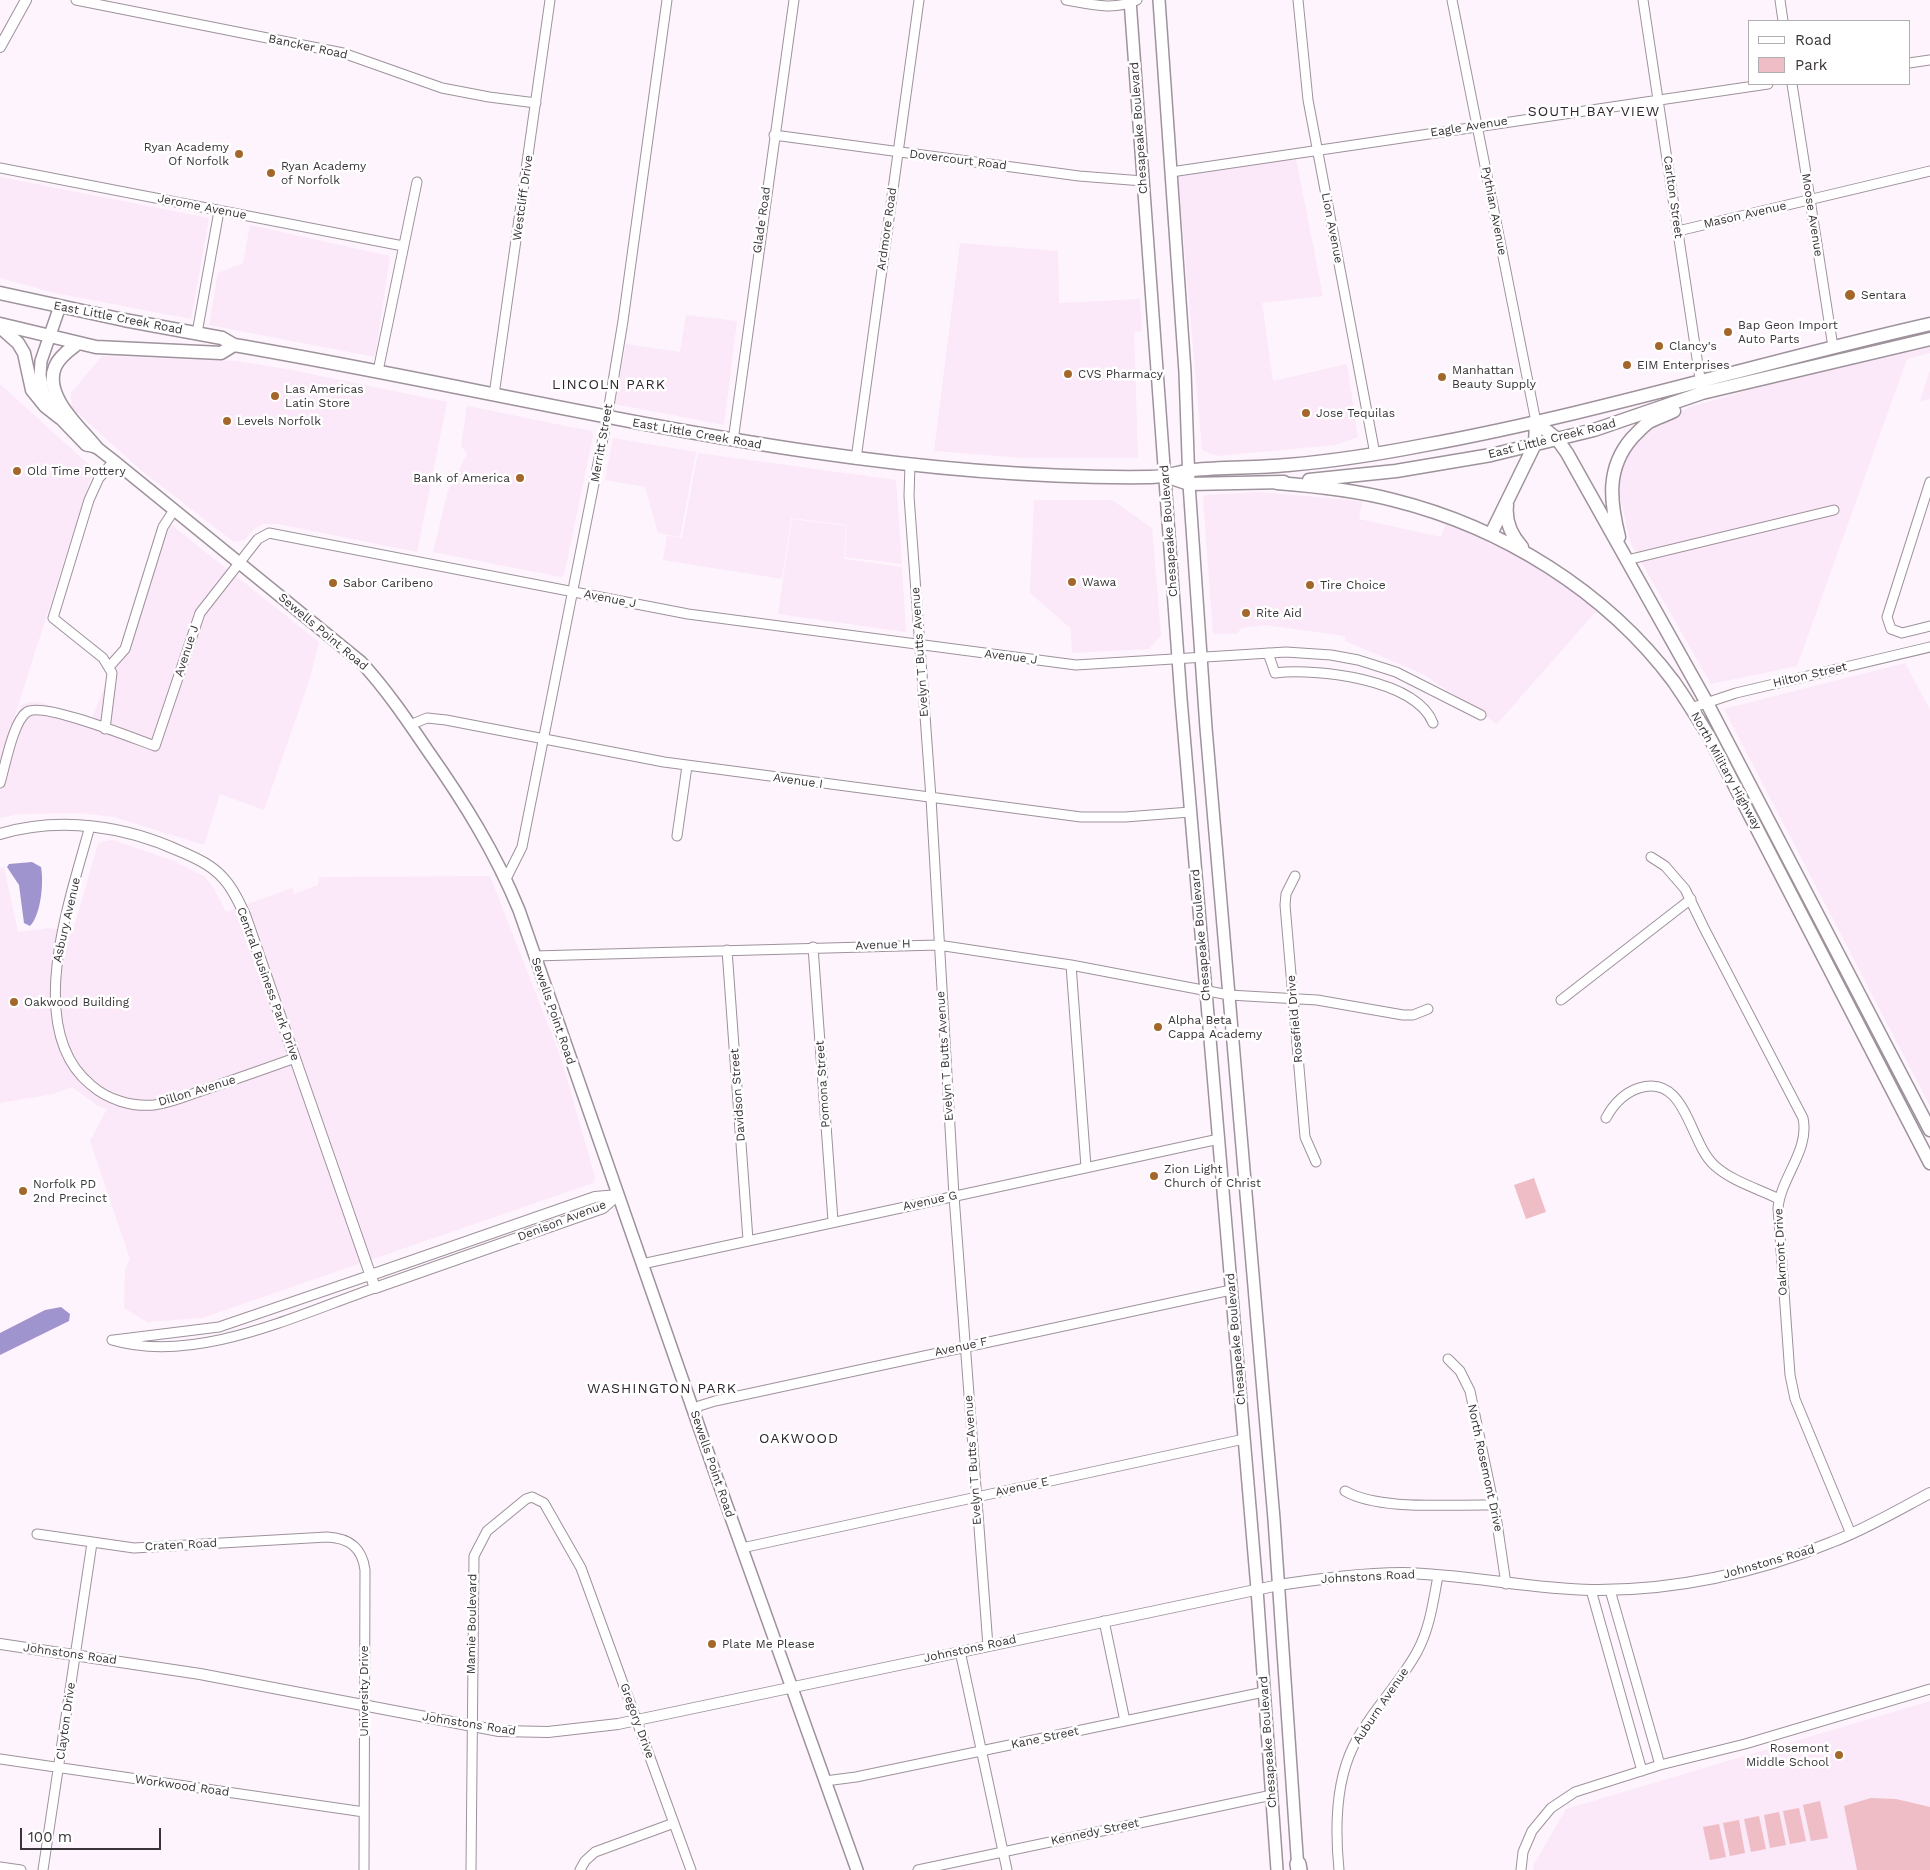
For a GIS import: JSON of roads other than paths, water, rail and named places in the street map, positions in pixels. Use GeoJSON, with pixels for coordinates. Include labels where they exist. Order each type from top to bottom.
{"type":"FeatureCollection","features":[{"type":"Feature","properties":{"kind":"main road","name":"Chesapeake Boulevard"},"geometry":{"type":"LineString","coordinates":[[1158,0],[1185,372],[1188,470],[1201,657],[1279,1584],[1298,1868]]}},
{"type":"Feature","properties":{"kind":"main road","name":"Chesapeake Boulevard"},"geometry":{"type":"LineString","coordinates":[[1132,1],[1143,181],[1178,659],[1257,1589],[1277,1870]]}},
{"type":"Feature","properties":{"kind":"main road","name":"East Little Creek Road"},"geometry":{"type":"LineString","coordinates":[[0,293],[222,338],[234,345],[378,371],[607,418],[732,441],[910,465],[1037,476],[1165,476],[1188,470],[1284,466],[1375,454],[1536,422],[1930,324]]}},
{"type":"Feature","properties":{"kind":"main road","name":"Sewells Point Road"},"geometry":{"type":"LineString","coordinates":[[60,306],[41,361],[40,376],[44,395],[60,417],[86,445],[96,447],[361,662],[410,724],[466,805],[506,879],[790,1686],[857,1870]]}},
{"type":"Feature","properties":{"kind":"main road","name":"East Little Creek Road"},"geometry":{"type":"LineString","coordinates":[[0,326],[77,344],[119,350],[221,353],[234,345]]}},
{"type":"Feature","properties":{"kind":"main road"},"geometry":{"type":"LineString","coordinates":[[0,326],[18,343],[24,353],[32,390],[45,406],[60,417]]}},
{"type":"Feature","properties":{"kind":"main road","name":"East Little Creek Road"},"geometry":{"type":"LineString","coordinates":[[1165,476],[1189,484],[1277,483],[1405,470],[1557,439],[1630,419],[1702,393],[1930,339]]}},
{"type":"Feature","properties":{"kind":"main road"},"geometry":{"type":"LineString","coordinates":[[77,344],[56,364],[54,391],[68,413],[96,447]]}},
{"type":"Feature","properties":{"kind":"main road"},"geometry":{"type":"LineString","coordinates":[[1627,560],[1611,500],[1611,487],[1616,464],[1629,442],[1649,422],[1686,405],[1702,393]]}},
{"type":"Feature","properties":{"kind":"main road","name":"North Military Highway"},"geometry":{"type":"LineString","coordinates":[[1536,422],[1557,439],[1581,475],[1627,560],[1659,613],[1930,1130]]}},
{"type":"Feature","properties":{"kind":"main road"},"geometry":{"type":"LineString","coordinates":[[1491,534],[1535,444],[1536,422]]}},
{"type":"Feature","properties":{"kind":"main road","name":"North Military Highway"},"geometry":{"type":"LineString","coordinates":[[1277,483],[1361,492],[1459,520],[1491,534],[1536,559],[1574,585],[1626,630],[1655,660],[1691,708],[1720,757],[1930,1163]]}},
{"type":"Feature","properties":{"kind":"main road"},"geometry":{"type":"LineString","coordinates":[[1508,500],[1507,512],[1511,532],[1522,547],[1536,559]]}},
{"type":"Feature","properties":{"kind":"street"},"geometry":{"type":"LineString","coordinates":[[0,47],[26,0]]}},
{"type":"Feature","properties":{"kind":"street","name":"Bancker Road"},"geometry":{"type":"LineString","coordinates":[[76,0],[343,53],[442,88],[536,103]]}},
{"type":"Feature","properties":{"kind":"street","name":"Westcliff Drive"},"geometry":{"type":"LineString","coordinates":[[494,395],[550,0]]}},
{"type":"Feature","properties":{"kind":"street","name":"Merritt Street"},"geometry":{"type":"LineString","coordinates":[[506,879],[522,847],[607,418],[624,311],[667,0]]}},
{"type":"Feature","properties":{"kind":"street","name":"Glade Road"},"geometry":{"type":"LineString","coordinates":[[732,441],[794,0]]}},
{"type":"Feature","properties":{"kind":"street","name":"Ardmore Road"},"geometry":{"type":"LineString","coordinates":[[856,458],[919,0]]}},
{"type":"Feature","properties":{"kind":"street"},"geometry":{"type":"LineString","coordinates":[[1066,0],[1110,7],[1132,1]]}},
{"type":"Feature","properties":{"kind":"street","name":"Lion Avenue"},"geometry":{"type":"LineString","coordinates":[[1298,0],[1308,100],[1375,454]]}},
{"type":"Feature","properties":{"kind":"street","name":"Pythian Avenue"},"geometry":{"type":"LineString","coordinates":[[1452,0],[1536,422]]}},
{"type":"Feature","properties":{"kind":"street","name":"Carlton Street"},"geometry":{"type":"LineString","coordinates":[[1643,0],[1702,393]]}},
{"type":"Feature","properties":{"kind":"street"},"geometry":{"type":"LineString","coordinates":[[1780,0],[1783,20]]}},
{"type":"Feature","properties":{"kind":"street"},"geometry":{"type":"LineString","coordinates":[[1910,63],[1930,60]]}},
{"type":"Feature","properties":{"kind":"street","name":"Eagle Avenue"},"geometry":{"type":"LineString","coordinates":[[1171,172],[1761,85]]}},
{"type":"Feature","properties":{"kind":"street","name":"Moose Avenue"},"geometry":{"type":"LineString","coordinates":[[1792,85],[1833,347]]}},
{"type":"Feature","properties":{"kind":"street","name":"Dovercourt Road"},"geometry":{"type":"LineString","coordinates":[[774,135],[1114,180],[1143,181]]}},
{"type":"Feature","properties":{"kind":"street","name":"Jerome Avenue"},"geometry":{"type":"LineString","coordinates":[[0,168],[403,246]]}},
{"type":"Feature","properties":{"kind":"street","name":"Mason Avenue"},"geometry":{"type":"LineString","coordinates":[[1678,231],[1930,171]]}},
{"type":"Feature","properties":{"kind":"street"},"geometry":{"type":"LineString","coordinates":[[378,371],[417,182]]}},
{"type":"Feature","properties":{"kind":"street"},"geometry":{"type":"LineString","coordinates":[[197,333],[219,210]]}},
{"type":"Feature","properties":{"kind":"street"},"geometry":{"type":"LineString","coordinates":[[0,783],[16,728],[27,712],[32,709],[48,710],[105,729],[112,673],[103,658],[53,618],[89,500],[99,478],[114,462]]}},
{"type":"Feature","properties":{"kind":"street","name":"Evelyn T Butts Avenue"},"geometry":{"type":"LineString","coordinates":[[910,465],[909,496],[931,798],[954,1196],[988,1646]]}},
{"type":"Feature","properties":{"kind":"street"},"geometry":{"type":"LineString","coordinates":[[1930,482],[1887,617],[1891,629],[1902,634],[1930,626]]}},
{"type":"Feature","properties":{"kind":"street"},"geometry":{"type":"LineString","coordinates":[[109,667],[125,650],[163,527],[174,510]]}},
{"type":"Feature","properties":{"kind":"street"},"geometry":{"type":"LineString","coordinates":[[1627,560],[1834,510]]}},
{"type":"Feature","properties":{"kind":"street","name":"Avenue J"},"geometry":{"type":"LineString","coordinates":[[105,729],[155,746],[196,621],[258,538],[270,533],[688,614],[1076,666],[1268,653],[1331,655],[1374,664],[1417,681],[1481,715]]}},
{"type":"Feature","properties":{"kind":"street","name":"Hilton Street"},"geometry":{"type":"LineString","coordinates":[[1691,708],[1744,691],[1930,646]]}},
{"type":"Feature","properties":{"kind":"street"},"geometry":{"type":"LineString","coordinates":[[1268,653],[1275,673],[1309,671],[1367,681],[1415,699],[1429,713],[1433,723]]}},
{"type":"Feature","properties":{"kind":"street","name":"Avenue I"},"geometry":{"type":"LineString","coordinates":[[410,724],[427,718],[437,719],[687,766],[1081,817],[1103,818],[1190,812]]}},
{"type":"Feature","properties":{"kind":"street"},"geometry":{"type":"LineString","coordinates":[[676,836],[687,766]]}},
{"type":"Feature","properties":{"kind":"street","name":"Central Business Park Drive"},"geometry":{"type":"LineString","coordinates":[[0,834],[55,826],[90,826],[130,833],[165,844],[204,862],[224,878],[232,889],[245,915],[376,1288]]}},
{"type":"Feature","properties":{"kind":"street","name":"Asbury Avenue"},"geometry":{"type":"LineString","coordinates":[[76,1071],[64,1047],[60,1031],[56,965],[59,944],[90,826]]}},
{"type":"Feature","properties":{"kind":"street","name":"Oakmont Drive"},"geometry":{"type":"LineString","coordinates":[[1651,857],[1666,866],[1677,877],[1691,899],[1803,1118],[1805,1135],[1779,1199],[1783,1296],[1790,1375],[1798,1405],[1850,1534]]}},
{"type":"Feature","properties":{"kind":"street","name":"Rosefield Drive"},"geometry":{"type":"LineString","coordinates":[[1295,876],[1290,885],[1285,905],[1305,1137],[1316,1162]]}},
{"type":"Feature","properties":{"kind":"street"},"geometry":{"type":"LineString","coordinates":[[1561,1000],[1691,899]]}},
{"type":"Feature","properties":{"kind":"street","name":"Avenue H"},"geometry":{"type":"LineString","coordinates":[[534,956],[938,945],[1071,965],[1228,995],[1293,997],[1403,1015],[1413,1015],[1428,1009]]}},
{"type":"Feature","properties":{"kind":"street","name":"Pomona Street"},"geometry":{"type":"LineString","coordinates":[[813,947],[833,1221]]}},
{"type":"Feature","properties":{"kind":"street","name":"Davidson Street"},"geometry":{"type":"LineString","coordinates":[[727,950],[748,1240]]}},
{"type":"Feature","properties":{"kind":"street"},"geometry":{"type":"LineString","coordinates":[[1071,965],[1086,1167]]}},
{"type":"Feature","properties":{"kind":"street","name":"Dillon Avenue"},"geometry":{"type":"LineString","coordinates":[[76,1071],[96,1090],[108,1097],[128,1103],[152,1105],[199,1092],[295,1058]]}},
{"type":"Feature","properties":{"kind":"street"},"geometry":{"type":"LineString","coordinates":[[1606,1118],[1617,1102],[1626,1094],[1646,1086],[1662,1087],[1676,1097],[1706,1155],[1714,1166],[1779,1199]]}},
{"type":"Feature","properties":{"kind":"street","name":"Avenue G"},"geometry":{"type":"LineString","coordinates":[[642,1264],[833,1221],[1218,1139]]}},
{"type":"Feature","properties":{"kind":"street","name":"Denison Avenue"},"geometry":{"type":"LineString","coordinates":[[618,1195],[603,1208],[217,1342],[156,1348],[112,1340],[219,1327],[595,1197],[618,1195]]}},
{"type":"Feature","properties":{"kind":"street","name":"Avenue F"},"geometry":{"type":"LineString","coordinates":[[694,1413],[699,1406],[715,1401],[1231,1290]]}},
{"type":"Feature","properties":{"kind":"street","name":"North Rosemont Drive"},"geometry":{"type":"LineString","coordinates":[[1448,1359],[1460,1371],[1470,1392],[1493,1505],[1506,1584]]}},
{"type":"Feature","properties":{"kind":"street","name":"Avenue E"},"geometry":{"type":"LineString","coordinates":[[742,1548],[1244,1439]]}},
{"type":"Feature","properties":{"kind":"street"},"geometry":{"type":"LineString","coordinates":[[1345,1491],[1356,1497],[1379,1504],[1493,1505]]}},
{"type":"Feature","properties":{"kind":"street","name":"Johnstons Road"},"geometry":{"type":"LineString","coordinates":[[0,1644],[200,1674],[471,1727],[507,1731],[548,1732],[581,1729],[637,1719],[1279,1584],[1385,1574],[1438,1576],[1506,1584],[1610,1590],[1648,1588],[1722,1576],[1802,1554],[1850,1534],[1930,1493]]}},
{"type":"Feature","properties":{"kind":"street","name":"Mamie Boulevard"},"geometry":{"type":"LineString","coordinates":[[471,1870],[473,1562],[481,1538],[526,1499],[538,1498],[544,1503],[570,1545],[583,1573]]}},
{"type":"Feature","properties":{"kind":"street","name":"Craten Road"},"geometry":{"type":"LineString","coordinates":[[37,1534],[124,1547],[158,1547],[327,1538]]}},
{"type":"Feature","properties":{"kind":"street","name":"University Drive"},"geometry":{"type":"LineString","coordinates":[[327,1538],[349,1541],[355,1546],[364,1560],[364,1870]]}},
{"type":"Feature","properties":{"kind":"street","name":"Clayton Drive"},"geometry":{"type":"LineString","coordinates":[[43,1870],[92,1543]]}},
{"type":"Feature","properties":{"kind":"street","name":"Gregory Drive"},"geometry":{"type":"LineString","coordinates":[[583,1573],[691,1870]]}},
{"type":"Feature","properties":{"kind":"street","name":"Auburn Avenue"},"geometry":{"type":"LineString","coordinates":[[1339,1870],[1338,1808],[1345,1766],[1362,1731],[1416,1654],[1423,1640],[1432,1611],[1438,1576]]}},
{"type":"Feature","properties":{"kind":"street"},"geometry":{"type":"LineString","coordinates":[[1591,1590],[1642,1771]]}},
{"type":"Feature","properties":{"kind":"street"},"geometry":{"type":"LineString","coordinates":[[1610,1590],[1660,1765]]}},
{"type":"Feature","properties":{"kind":"street"},"geometry":{"type":"LineString","coordinates":[[1104,1621],[1125,1721]]}},
{"type":"Feature","properties":{"kind":"street"},"geometry":{"type":"LineString","coordinates":[[960,1651],[1006,1870]]}},
{"type":"Feature","properties":{"kind":"street"},"geometry":{"type":"LineString","coordinates":[[1521,1870],[1528,1838],[1540,1818],[1574,1792],[1660,1765],[1745,1744],[1930,1690]]}},
{"type":"Feature","properties":{"kind":"street","name":"Kane Street"},"geometry":{"type":"LineString","coordinates":[[825,1781],[856,1777],[1264,1692]]}},
{"type":"Feature","properties":{"kind":"street","name":"Workwood Road"},"geometry":{"type":"LineString","coordinates":[[0,1759],[364,1812]]}},
{"type":"Feature","properties":{"kind":"street","name":"Kennedy Street"},"geometry":{"type":"LineString","coordinates":[[918,1870],[1272,1795]]}},
{"type":"Feature","properties":{"kind":"street"},"geometry":{"type":"LineString","coordinates":[[580,1870],[584,1861],[595,1852],[674,1823]]}},
{"type":"Feature","properties":{"kind":"street"},"geometry":{"type":"LineString","coordinates":[[0,1867],[21,1870]]}},
{"type":"Feature","properties":{"kind":"place","name":"Ryan Academy Of Norfolk"},"geometry":{"type":"Point","coordinates":[239,154]}},
{"type":"Feature","properties":{"kind":"place","name":"Ryan Academy of Norfolk"},"geometry":{"type":"Point","coordinates":[271,173]}},
{"type":"Feature","properties":{"kind":"place","name":"Sentara"},"geometry":{"type":"Point","coordinates":[1850,295]}},
{"type":"Feature","properties":{"kind":"place","name":"Bap Geon Import Auto Parts"},"geometry":{"type":"Point","coordinates":[1728,332]}},
{"type":"Feature","properties":{"kind":"place","name":"Clancy's"},"geometry":{"type":"Point","coordinates":[1659,346]}},
{"type":"Feature","properties":{"kind":"place","name":"EIM Enterprises"},"geometry":{"type":"Point","coordinates":[1627,365]}},
{"type":"Feature","properties":{"kind":"place","name":"CVS Pharmacy"},"geometry":{"type":"Point","coordinates":[1068,374]}},
{"type":"Feature","properties":{"kind":"place","name":"Manhattan Beauty Supply"},"geometry":{"type":"Point","coordinates":[1442,377]}},
{"type":"Feature","properties":{"kind":"place","name":"Las Americas Latin Store"},"geometry":{"type":"Point","coordinates":[275,396]}},
{"type":"Feature","properties":{"kind":"place","name":"Jose Tequilas"},"geometry":{"type":"Point","coordinates":[1306,413]}},
{"type":"Feature","properties":{"kind":"place","name":"Levels Norfolk"},"geometry":{"type":"Point","coordinates":[227,421]}},
{"type":"Feature","properties":{"kind":"place","name":"Old Time Pottery"},"geometry":{"type":"Point","coordinates":[17,471]}},
{"type":"Feature","properties":{"kind":"place","name":"Bank of America"},"geometry":{"type":"Point","coordinates":[520,478]}},
{"type":"Feature","properties":{"kind":"place","name":"Wawa"},"geometry":{"type":"Point","coordinates":[1072,582]}},
{"type":"Feature","properties":{"kind":"place","name":"Sabor Caribeno"},"geometry":{"type":"Point","coordinates":[333,583]}},
{"type":"Feature","properties":{"kind":"place","name":"Tire Choice"},"geometry":{"type":"Point","coordinates":[1310,585]}},
{"type":"Feature","properties":{"kind":"place","name":"Rite Aid"},"geometry":{"type":"Point","coordinates":[1246,613]}},
{"type":"Feature","properties":{"kind":"place","name":"Oakwood Building"},"geometry":{"type":"Point","coordinates":[14,1002]}},
{"type":"Feature","properties":{"kind":"place","name":"Alpha Beta Cappa Academy"},"geometry":{"type":"Point","coordinates":[1158,1027]}},
{"type":"Feature","properties":{"kind":"place","name":"Zion Light Church of Christ"},"geometry":{"type":"Point","coordinates":[1154,1176]}},
{"type":"Feature","properties":{"kind":"place","name":"Norfolk PD 2nd Precinct"},"geometry":{"type":"Point","coordinates":[23,1191]}},
{"type":"Feature","properties":{"kind":"place","name":"Plate Me Please"},"geometry":{"type":"Point","coordinates":[712,1644]}},
{"type":"Feature","properties":{"kind":"place","name":"Rosemont Middle School"},"geometry":{"type":"Point","coordinates":[1839,1755]}},
{"type":"Feature","properties":{"kind":"district","name":"SOUTH BAY VIEW"},"geometry":{"type":"Point","coordinates":[1594,112]}},
{"type":"Feature","properties":{"kind":"district","name":"LINCOLN PARK"},"geometry":{"type":"Point","coordinates":[609,385]}},
{"type":"Feature","properties":{"kind":"district","name":"WASHINGTON PARK"},"geometry":{"type":"Point","coordinates":[662,1389]}},
{"type":"Feature","properties":{"kind":"district","name":"OAKWOOD"},"geometry":{"type":"Point","coordinates":[799,1439]}}]}
